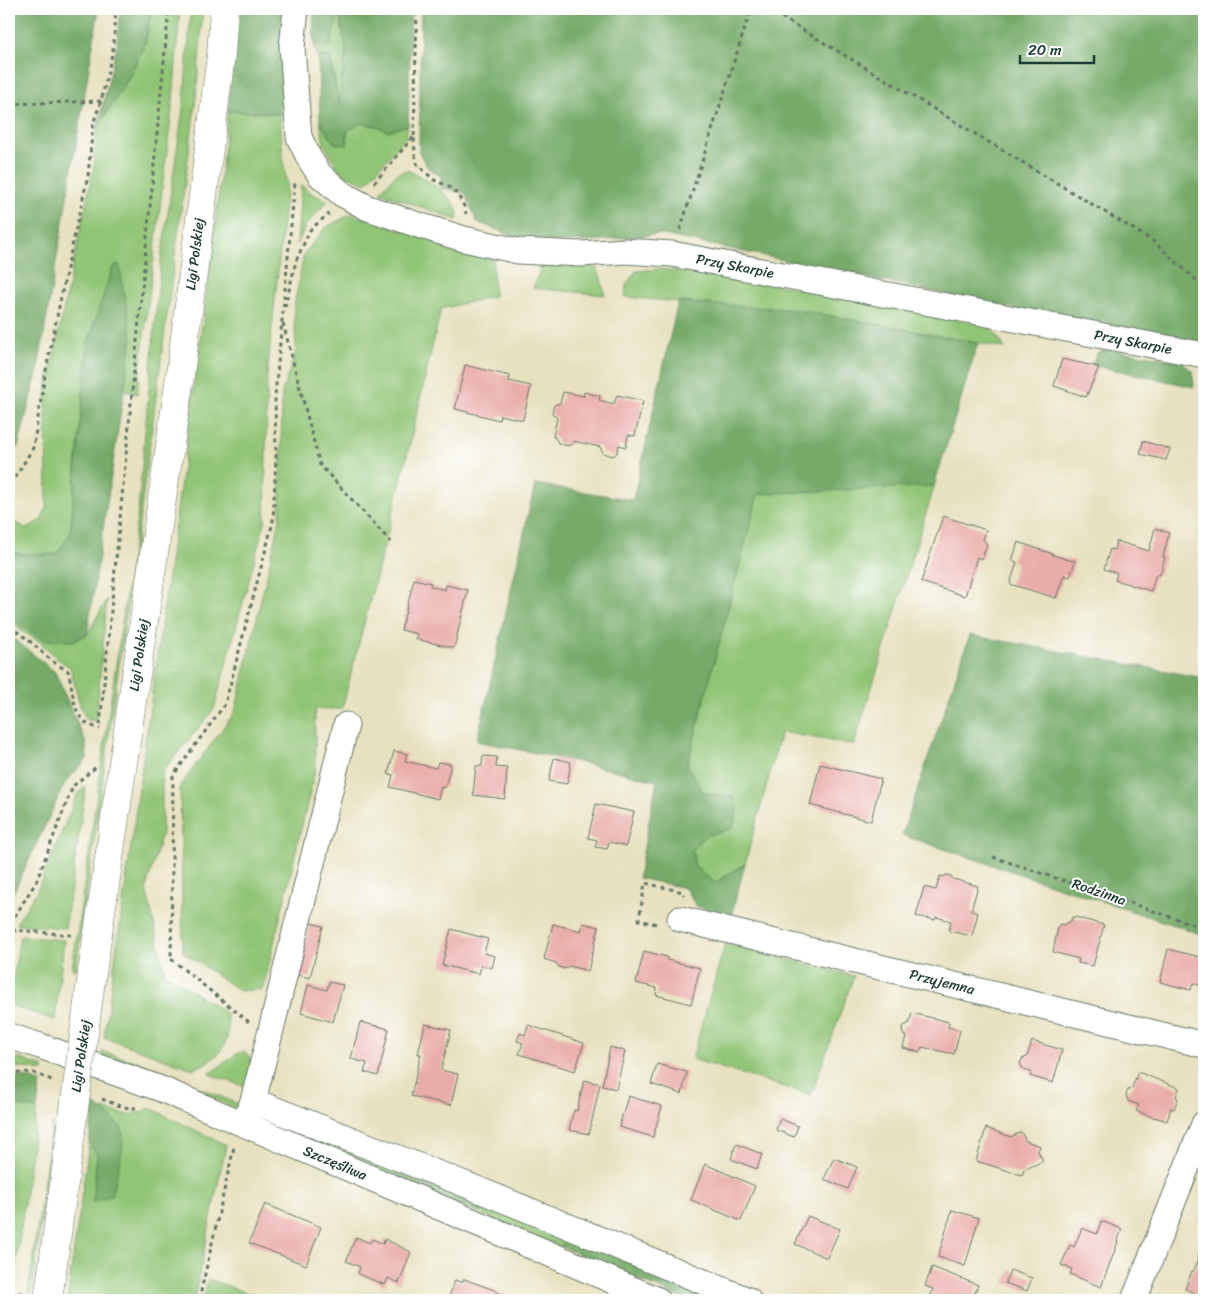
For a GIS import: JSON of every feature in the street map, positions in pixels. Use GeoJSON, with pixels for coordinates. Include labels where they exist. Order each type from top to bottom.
{"type":"FeatureCollection","features":[{"type":"Feature","properties":{"kind":"main road","name":"Ligi Polskiej"},"geometry":{"type":"LineString","coordinates":[[48,1300],[92,973],[178,391],[221,55],[224,9]]}},
{"type":"Feature","properties":{"kind":"street","name":"Przy Skarpie"},"geometry":{"type":"LineString","coordinates":[[296,9],[292,47],[299,137],[320,175],[342,194],[368,208],[464,239],[518,251],[580,254],[625,251],[672,254],[1204,355]]}},
{"type":"Feature","properties":{"kind":"street"},"geometry":{"type":"LineString","coordinates":[[240,1133],[253,1101],[346,725]]}},
{"type":"Feature","properties":{"kind":"street","name":"Przyjemna"},"geometry":{"type":"LineString","coordinates":[[680,919],[1204,1045]]}},
{"type":"Feature","properties":{"kind":"street","name":"Szczęśliwa"},"geometry":{"type":"LineString","coordinates":[[9,1036],[155,1087],[240,1133],[658,1300]]}},
{"type":"Feature","properties":{"kind":"street"},"geometry":{"type":"LineString","coordinates":[[253,1101],[472,1187],[748,1300]]}},
{"type":"Feature","properties":{"kind":"street"},"geometry":{"type":"LineString","coordinates":[[1134,1300],[1204,1124]]}},
{"type":"Feature","properties":{"kind":"path"},"geometry":{"type":"LineString","coordinates":[[9,481],[13,481],[34,448],[45,375],[88,176],[93,124],[101,102],[113,50],[116,9]]}},
{"type":"Feature","properties":{"kind":"path"},"geometry":{"type":"LineString","coordinates":[[9,627],[35,644],[53,661],[68,671],[79,716],[86,723],[100,729],[169,9]]}},
{"type":"Feature","properties":{"kind":"path"},"geometry":{"type":"LineString","coordinates":[[417,9],[415,155],[417,164],[434,180],[448,186],[462,201],[465,208],[466,222],[464,239]]}},
{"type":"Feature","properties":{"kind":"path"},"geometry":{"type":"LineString","coordinates":[[672,254],[751,9]]}},
{"type":"Feature","properties":{"kind":"path"},"geometry":{"type":"LineString","coordinates":[[768,9],[1153,241],[1204,287]]}},
{"type":"Feature","properties":{"kind":"path"},"geometry":{"type":"LineString","coordinates":[[9,104],[101,102]]}},
{"type":"Feature","properties":{"kind":"path"},"geometry":{"type":"LineString","coordinates":[[391,542],[320,465],[282,320],[296,261],[310,230],[326,214],[358,202],[414,136]]}},
{"type":"Feature","properties":{"kind":"path"},"geometry":{"type":"LineString","coordinates":[[269,1038],[171,959],[173,776],[225,704],[274,522],[275,396],[296,175]]}},
{"type":"Feature","properties":{"kind":"path"},"geometry":{"type":"LineString","coordinates":[[9,931],[10,924],[36,882],[73,786],[96,766],[95,776]]}},
{"type":"Feature","properties":{"kind":"path","name":"Rodzinna"},"geometry":{"type":"LineString","coordinates":[[993,857],[1204,928]]}},
{"type":"Feature","properties":{"kind":"path"},"geometry":{"type":"LineString","coordinates":[[9,973],[15,930],[74,935]]}},
{"type":"Feature","properties":{"kind":"path"},"geometry":{"type":"LineString","coordinates":[[199,1300],[240,1133]]}},
{"type":"Feature","properties":{"kind":"green space"},"geometry":{"type":"Polygon","coordinates":[[[9,9],[99,9],[38,369],[18,447],[9,447],[9,9]]]}},
{"type":"Feature","properties":{"kind":"green space"},"geometry":{"type":"Polygon","coordinates":[[[120,9],[152,9],[145,43],[128,79],[97,129],[117,45],[120,9]]]}},
{"type":"Feature","properties":{"kind":"green space"},"geometry":{"type":"Polygon","coordinates":[[[152,9],[180,9],[173,101],[137,394],[124,390],[132,337],[88,342],[70,534],[57,554],[9,552],[9,519],[27,529],[42,519],[47,506],[46,392],[94,166],[97,129],[128,79],[145,43],[152,9]]]}},
{"type":"Feature","properties":{"kind":"green space"},"geometry":{"type":"Polygon","coordinates":[[[191,9],[203,9],[196,99],[76,970],[72,969],[138,511],[160,268],[184,102],[191,9]]]}},
{"type":"Feature","properties":{"kind":"green space"},"geometry":{"type":"Polygon","coordinates":[[[244,9],[290,9],[280,114],[228,111],[234,29],[244,9]]]}},
{"type":"Feature","properties":{"kind":"green space"},"geometry":{"type":"Polygon","coordinates":[[[313,9],[411,9],[408,125],[387,131],[377,126],[361,123],[347,131],[347,145],[334,143],[320,122],[318,57],[329,56],[339,102],[346,50],[339,11],[330,46],[314,43],[313,9]]]}},
{"type":"Feature","properties":{"kind":"green space"},"geometry":{"type":"Polygon","coordinates":[[[421,9],[1204,9],[1204,348],[659,234],[593,241],[555,242],[518,238],[477,222],[465,193],[441,188],[441,176],[428,168],[419,152],[421,9]]]}},
{"type":"Feature","properties":{"kind":"green space"},"geometry":{"type":"Polygon","coordinates":[[[339,10],[346,50],[339,104],[330,56],[318,57],[314,43],[330,46],[339,10]]]}},
{"type":"Feature","properties":{"kind":"green space"},"geometry":{"type":"Polygon","coordinates":[[[228,111],[280,114],[283,160],[287,185],[267,376],[265,521],[214,709],[162,772],[162,833],[146,888],[165,973],[227,1014],[228,1035],[222,1049],[209,1061],[193,1069],[104,1037],[197,361],[228,111]]]}},
{"type":"Feature","properties":{"kind":"green space"},"geometry":{"type":"Polygon","coordinates":[[[320,122],[334,143],[347,145],[347,131],[361,123],[377,126],[388,131],[408,125],[406,137],[366,183],[341,173],[324,144],[320,122]]]}},
{"type":"Feature","properties":{"kind":"green space"},"geometry":{"type":"Polygon","coordinates":[[[407,170],[431,183],[448,196],[457,212],[457,220],[380,192],[396,174],[407,170]]]}},
{"type":"Feature","properties":{"kind":"green space"},"geometry":{"type":"Polygon","coordinates":[[[301,185],[311,193],[328,201],[306,225],[297,245],[301,185]]]}},
{"type":"Feature","properties":{"kind":"green space"},"geometry":{"type":"Polygon","coordinates":[[[351,214],[493,259],[494,296],[441,309],[404,469],[342,709],[315,709],[315,771],[263,989],[240,991],[183,952],[180,786],[235,712],[280,519],[282,392],[296,351],[294,307],[304,254],[325,228],[351,214]]]}},
{"type":"Feature","properties":{"kind":"green space"},"geometry":{"type":"Polygon","coordinates":[[[545,262],[595,264],[605,295],[533,288],[545,262]]]}},
{"type":"Feature","properties":{"kind":"green space"},"geometry":{"type":"Polygon","coordinates":[[[119,264],[132,337],[87,635],[72,641],[44,640],[18,624],[9,605],[9,552],[57,554],[70,534],[88,342],[113,266],[119,264]]]}},
{"type":"Feature","properties":{"kind":"green space"},"geometry":{"type":"Polygon","coordinates":[[[658,269],[732,276],[982,324],[993,330],[1005,348],[799,310],[625,297],[626,285],[636,271],[658,269]]]}},
{"type":"Feature","properties":{"kind":"green space"},"geometry":{"type":"Polygon","coordinates":[[[678,302],[799,310],[978,343],[934,486],[758,494],[687,765],[703,792],[733,797],[738,809],[733,828],[705,836],[692,849],[695,866],[715,883],[745,864],[731,916],[696,906],[685,888],[638,878],[657,781],[574,761],[477,741],[535,484],[633,500],[678,302]]]}},
{"type":"Feature","properties":{"kind":"green space"},"geometry":{"type":"Polygon","coordinates":[[[1109,349],[1183,362],[1193,372],[1194,387],[1092,365],[1097,353],[1109,349]]]}},
{"type":"Feature","properties":{"kind":"green space"},"geometry":{"type":"Polygon","coordinates":[[[935,484],[854,745],[781,732],[745,864],[715,883],[695,866],[692,849],[705,836],[733,828],[733,797],[703,792],[687,766],[758,493],[935,484]]]}},
{"type":"Feature","properties":{"kind":"green space"},"geometry":{"type":"Polygon","coordinates":[[[107,599],[96,720],[87,720],[81,709],[70,667],[59,660],[40,642],[9,623],[9,605],[18,624],[44,640],[72,641],[87,635],[107,599]]]}},
{"type":"Feature","properties":{"kind":"green space"},"geometry":{"type":"Polygon","coordinates":[[[9,635],[55,672],[86,743],[87,759],[65,783],[9,902],[13,866],[9,865],[9,635]]]}},
{"type":"Feature","properties":{"kind":"green space"},"geometry":{"type":"Polygon","coordinates":[[[970,635],[1204,678],[1204,935],[902,835],[970,635]]]}},
{"type":"Feature","properties":{"kind":"green space"},"geometry":{"type":"Polygon","coordinates":[[[86,786],[65,928],[16,924],[37,891],[78,793],[86,786]]]}},
{"type":"Feature","properties":{"kind":"green space"},"geometry":{"type":"Polygon","coordinates":[[[20,936],[64,940],[55,1020],[9,1005],[20,936]]]}},
{"type":"Feature","properties":{"kind":"green space"},"geometry":{"type":"Polygon","coordinates":[[[725,944],[854,976],[811,1095],[692,1059],[725,944]]]}},
{"type":"Feature","properties":{"kind":"green space"},"geometry":{"type":"Polygon","coordinates":[[[102,1052],[135,1061],[176,1076],[170,1085],[101,1057],[102,1052]]]}},
{"type":"Feature","properties":{"kind":"green space"},"geometry":{"type":"Polygon","coordinates":[[[244,1052],[250,1057],[253,1073],[249,1088],[209,1074],[238,1053],[244,1052]]]}},
{"type":"Feature","properties":{"kind":"green space"},"geometry":{"type":"Polygon","coordinates":[[[9,1055],[43,1067],[43,1071],[12,1066],[9,1055]]]}},
{"type":"Feature","properties":{"kind":"green space"},"geometry":{"type":"Polygon","coordinates":[[[25,1077],[41,1082],[37,1109],[9,1104],[10,1079],[25,1077]]]}},
{"type":"Feature","properties":{"kind":"green space"},"geometry":{"type":"Polygon","coordinates":[[[194,1086],[244,1106],[237,1109],[195,1090],[194,1086]]]}},
{"type":"Feature","properties":{"kind":"green space"},"geometry":{"type":"Polygon","coordinates":[[[9,1104],[37,1109],[11,1300],[9,1300],[9,1104]]]}},
{"type":"Feature","properties":{"kind":"green space"},"geometry":{"type":"Polygon","coordinates":[[[94,1104],[119,1125],[123,1134],[123,1142],[111,1195],[93,1202],[97,1154],[89,1143],[94,1104]]]}},
{"type":"Feature","properties":{"kind":"green space"},"geometry":{"type":"Polygon","coordinates":[[[150,1108],[226,1145],[194,1300],[67,1300],[89,1143],[97,1154],[93,1202],[121,1128],[103,1109],[122,1114],[137,1114],[150,1108]]]}},
{"type":"Feature","properties":{"kind":"green space"},"geometry":{"type":"Polygon","coordinates":[[[266,1118],[401,1169],[394,1178],[265,1122],[266,1118]]]}},
{"type":"Feature","properties":{"kind":"green space"},"geometry":{"type":"Polygon","coordinates":[[[52,1124],[31,1300],[27,1300],[52,1124]]]}},
{"type":"Feature","properties":{"kind":"green space"},"geometry":{"type":"Polygon","coordinates":[[[401,1169],[485,1202],[479,1213],[394,1178],[401,1169]]]}},
{"type":"Feature","properties":{"kind":"green space"},"geometry":{"type":"Polygon","coordinates":[[[485,1202],[568,1234],[562,1247],[479,1213],[485,1202]]]}},
{"type":"Feature","properties":{"kind":"green space"},"geometry":{"type":"Polygon","coordinates":[[[568,1234],[733,1300],[687,1300],[562,1247],[568,1234]]]}},
{"type":"Feature","properties":{"kind":"green space"},"geometry":{"type":"Polygon","coordinates":[[[208,1279],[267,1300],[203,1300],[208,1279]]]}},
{"type":"Feature","properties":{"kind":"building"},"geometry":{"type":"Polygon","coordinates":[[[1062,359],[1099,367],[1086,397],[1054,386],[1062,359]]]}},
{"type":"Feature","properties":{"kind":"building"},"geometry":{"type":"Polygon","coordinates":[[[465,365],[510,376],[509,381],[531,386],[523,420],[500,415],[499,420],[455,409],[465,365]]]}},
{"type":"Feature","properties":{"kind":"building"},"geometry":{"type":"Polygon","coordinates":[[[563,392],[584,396],[584,392],[600,396],[599,400],[614,404],[617,395],[643,401],[635,436],[628,435],[626,447],[619,445],[617,453],[613,456],[603,453],[600,447],[573,441],[568,446],[558,443],[555,437],[553,437],[557,418],[552,413],[554,405],[560,403],[563,392]]]}},
{"type":"Feature","properties":{"kind":"building"},"geometry":{"type":"Polygon","coordinates":[[[1143,441],[1170,449],[1166,460],[1140,454],[1143,441]]]}},
{"type":"Feature","properties":{"kind":"building"},"geometry":{"type":"Polygon","coordinates":[[[943,516],[986,530],[983,539],[987,544],[982,559],[977,557],[965,596],[921,582],[943,516]]]}},
{"type":"Feature","properties":{"kind":"building"},"geometry":{"type":"Polygon","coordinates":[[[1155,528],[1169,533],[1160,575],[1156,574],[1151,591],[1115,580],[1117,573],[1104,569],[1110,549],[1114,550],[1116,541],[1149,551],[1155,528]]]}},
{"type":"Feature","properties":{"kind":"building"},"geometry":{"type":"Polygon","coordinates":[[[1018,542],[1075,561],[1070,577],[1064,575],[1056,598],[1010,584],[1017,562],[1012,561],[1018,542]]]}},
{"type":"Feature","properties":{"kind":"building"},"geometry":{"type":"Polygon","coordinates":[[[414,579],[431,583],[430,586],[445,590],[446,585],[468,590],[454,648],[416,639],[417,634],[401,630],[414,579]]]}},
{"type":"Feature","properties":{"kind":"building"},"geometry":{"type":"Polygon","coordinates":[[[394,751],[407,754],[405,761],[436,768],[438,762],[451,764],[445,788],[441,787],[438,799],[390,787],[393,775],[388,774],[394,751]]]}},
{"type":"Feature","properties":{"kind":"building"},"geometry":{"type":"Polygon","coordinates":[[[483,756],[497,757],[496,767],[507,768],[505,799],[473,795],[476,766],[482,766],[483,756]]]}},
{"type":"Feature","properties":{"kind":"building"},"geometry":{"type":"Polygon","coordinates":[[[554,758],[571,762],[567,784],[549,781],[554,758]]]}},
{"type":"Feature","properties":{"kind":"building"},"geometry":{"type":"Polygon","coordinates":[[[820,764],[881,779],[871,821],[810,805],[820,764]]]}},
{"type":"Feature","properties":{"kind":"building"},"geometry":{"type":"Polygon","coordinates":[[[596,804],[634,812],[626,846],[609,842],[607,849],[595,847],[597,840],[588,838],[596,804]]]}},
{"type":"Feature","properties":{"kind":"building"},"geometry":{"type":"Polygon","coordinates":[[[940,876],[951,876],[953,879],[978,886],[971,911],[978,913],[972,936],[949,931],[951,921],[936,917],[935,920],[916,916],[924,887],[936,890],[940,876]]]}},
{"type":"Feature","properties":{"kind":"building"},"geometry":{"type":"Polygon","coordinates":[[[1072,917],[1104,925],[1093,966],[1078,963],[1079,959],[1053,952],[1058,927],[1060,924],[1063,925],[1071,921],[1072,917]]]}},
{"type":"Feature","properties":{"kind":"building"},"geometry":{"type":"Polygon","coordinates":[[[310,923],[323,926],[310,978],[298,975],[310,923]]]}},
{"type":"Feature","properties":{"kind":"building"},"geometry":{"type":"Polygon","coordinates":[[[583,923],[599,927],[588,971],[569,966],[565,969],[559,967],[556,963],[544,959],[553,924],[581,931],[583,923]]]}},
{"type":"Feature","properties":{"kind":"building"},"geometry":{"type":"Polygon","coordinates":[[[451,929],[488,939],[484,953],[495,956],[492,968],[481,965],[479,974],[442,965],[451,929]]]}},
{"type":"Feature","properties":{"kind":"building"},"geometry":{"type":"Polygon","coordinates":[[[1168,949],[1204,958],[1204,986],[1193,983],[1191,990],[1160,982],[1168,949]]]}},
{"type":"Feature","properties":{"kind":"building"},"geometry":{"type":"Polygon","coordinates":[[[644,951],[667,957],[667,960],[700,968],[691,1004],[656,995],[657,988],[636,983],[644,951]]]}},
{"type":"Feature","properties":{"kind":"building"},"geometry":{"type":"Polygon","coordinates":[[[329,982],[343,985],[333,1022],[301,1013],[308,985],[327,990],[329,982]]]}},
{"type":"Feature","properties":{"kind":"building"},"geometry":{"type":"Polygon","coordinates":[[[912,1013],[949,1022],[948,1027],[960,1030],[954,1054],[922,1047],[920,1052],[903,1048],[906,1036],[904,1036],[902,1031],[903,1027],[909,1024],[912,1013]]]}},
{"type":"Feature","properties":{"kind":"building"},"geometry":{"type":"Polygon","coordinates":[[[360,1022],[389,1029],[378,1076],[364,1072],[367,1063],[351,1059],[360,1022]]]}},
{"type":"Feature","properties":{"kind":"building"},"geometry":{"type":"Polygon","coordinates":[[[425,1024],[451,1030],[441,1070],[458,1074],[451,1105],[411,1096],[421,1054],[418,1054],[425,1024]]]}},
{"type":"Feature","properties":{"kind":"building"},"geometry":{"type":"Polygon","coordinates":[[[528,1025],[584,1043],[575,1071],[519,1054],[523,1043],[517,1041],[520,1033],[525,1035],[528,1025]]]}},
{"type":"Feature","properties":{"kind":"building"},"geometry":{"type":"Polygon","coordinates":[[[1032,1041],[1062,1050],[1053,1083],[1030,1076],[1031,1072],[1024,1070],[1020,1064],[1022,1059],[1027,1057],[1032,1041]]]}},
{"type":"Feature","properties":{"kind":"building"},"geometry":{"type":"Polygon","coordinates":[[[610,1047],[625,1051],[616,1089],[602,1086],[610,1047]]]}},
{"type":"Feature","properties":{"kind":"building"},"geometry":{"type":"Polygon","coordinates":[[[657,1064],[687,1072],[682,1094],[651,1084],[657,1064]]]}},
{"type":"Feature","properties":{"kind":"building"},"geometry":{"type":"Polygon","coordinates":[[[1138,1072],[1179,1088],[1174,1109],[1171,1108],[1167,1121],[1136,1111],[1139,1105],[1128,1101],[1126,1095],[1128,1090],[1132,1088],[1138,1072]]]}},
{"type":"Feature","properties":{"kind":"building"},"geometry":{"type":"Polygon","coordinates":[[[584,1080],[600,1084],[589,1134],[569,1130],[574,1110],[577,1111],[584,1080]]]}},
{"type":"Feature","properties":{"kind":"building"},"geometry":{"type":"Polygon","coordinates":[[[628,1096],[662,1106],[653,1137],[619,1127],[628,1096]]]}},
{"type":"Feature","properties":{"kind":"building"},"geometry":{"type":"Polygon","coordinates":[[[780,1119],[798,1126],[794,1137],[776,1130],[780,1119]]]}},
{"type":"Feature","properties":{"kind":"building"},"geometry":{"type":"Polygon","coordinates":[[[986,1128],[1011,1137],[1021,1132],[1026,1141],[1040,1146],[1038,1151],[1043,1161],[1024,1170],[1022,1175],[976,1161],[986,1128]]]}},
{"type":"Feature","properties":{"kind":"building"},"geometry":{"type":"Polygon","coordinates":[[[736,1144],[762,1154],[757,1169],[731,1159],[736,1144]]]}},
{"type":"Feature","properties":{"kind":"building"},"geometry":{"type":"Polygon","coordinates":[[[834,1158],[857,1167],[848,1189],[824,1179],[834,1158]]]}},
{"type":"Feature","properties":{"kind":"building"},"geometry":{"type":"Polygon","coordinates":[[[705,1164],[755,1186],[741,1221],[691,1200],[705,1164]]]}},
{"type":"Feature","properties":{"kind":"building"},"geometry":{"type":"Polygon","coordinates":[[[265,1204],[321,1227],[306,1265],[249,1243],[265,1204]]]}},
{"type":"Feature","properties":{"kind":"building"},"geometry":{"type":"Polygon","coordinates":[[[952,1210],[979,1218],[965,1266],[938,1257],[952,1210]]]}},
{"type":"Feature","properties":{"kind":"building"},"geometry":{"type":"Polygon","coordinates":[[[808,1216],[840,1229],[827,1258],[795,1244],[808,1216]]]}},
{"type":"Feature","properties":{"kind":"building"},"geometry":{"type":"Polygon","coordinates":[[[1101,1221],[1122,1229],[1101,1287],[1070,1274],[1072,1269],[1061,1265],[1070,1245],[1074,1247],[1082,1228],[1097,1234],[1101,1221]]]}},
{"type":"Feature","properties":{"kind":"building"},"geometry":{"type":"Polygon","coordinates":[[[356,1237],[370,1243],[372,1239],[383,1244],[385,1239],[411,1252],[399,1283],[388,1278],[385,1285],[358,1274],[360,1267],[346,1261],[356,1237]]]}},
{"type":"Feature","properties":{"kind":"building"},"geometry":{"type":"Polygon","coordinates":[[[1204,1241],[1204,1297],[1185,1289],[1199,1259],[1197,1258],[1204,1241]]]}},
{"type":"Feature","properties":{"kind":"building"},"geometry":{"type":"Polygon","coordinates":[[[932,1267],[978,1285],[972,1300],[929,1300],[933,1289],[925,1286],[932,1267]]]}},
{"type":"Feature","properties":{"kind":"building"},"geometry":{"type":"Polygon","coordinates":[[[1010,1270],[1032,1278],[1027,1291],[1005,1283],[1010,1270]]]}},
{"type":"Feature","properties":{"kind":"building"},"geometry":{"type":"Polygon","coordinates":[[[464,1279],[511,1297],[510,1300],[448,1300],[455,1280],[462,1283],[464,1279]]]}}]}
